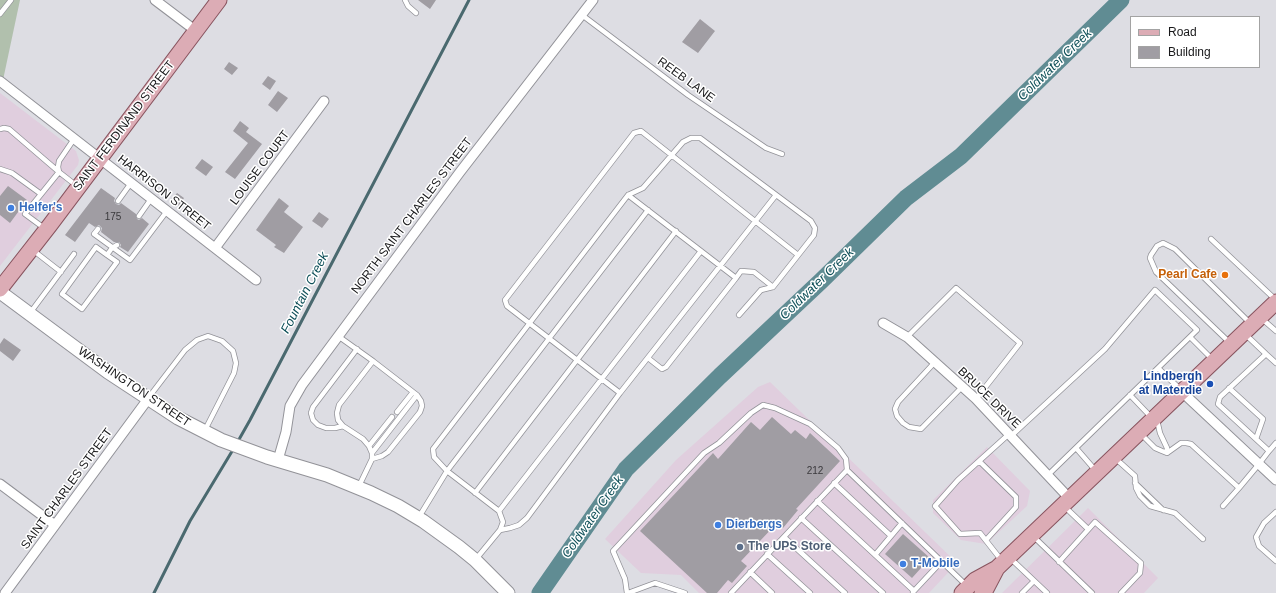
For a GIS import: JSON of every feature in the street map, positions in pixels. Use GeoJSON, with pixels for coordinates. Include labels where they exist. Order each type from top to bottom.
{"type":"FeatureCollection","features":[{"type":"Feature","properties":{"kind":"main road","name":"SAINT FERDINAND STREET"},"geometry":{"type":"LineString","coordinates":[[0,289],[219,0]]}},
{"type":"Feature","properties":{"kind":"main road","name":"WASHINGTON STREET"},"geometry":{"type":"LineString","coordinates":[[0,292],[108,372],[178,418],[221,440],[273,459],[327,475],[398,506],[460,547],[476,560],[508,593]]}},
{"type":"Feature","properties":{"kind":"main road"},"geometry":{"type":"LineString","coordinates":[[978,591],[975,580],[1003,562],[1276,301]]}},
{"type":"Feature","properties":{"kind":"street"},"geometry":{"type":"LineString","coordinates":[[155,0],[196,31]]}},
{"type":"Feature","properties":{"kind":"street","name":"NORTH SAINT CHARLES STREET"},"geometry":{"type":"LineString","coordinates":[[273,459],[286,432],[290,406],[302,385],[460,172],[593,0]]}},
{"type":"Feature","properties":{"kind":"street","name":"HARRISON STREET"},"geometry":{"type":"LineString","coordinates":[[0,81],[256,280]]}},
{"type":"Feature","properties":{"kind":"street","name":"LOUISE COURT"},"geometry":{"type":"LineString","coordinates":[[215,248],[324,101]]}},
{"type":"Feature","properties":{"kind":"street","name":"BRUCE DRIVE"},"geometry":{"type":"LineString","coordinates":[[883,323],[907,337],[976,399],[1048,475],[1067,502]]}},
{"type":"Feature","properties":{"kind":"street"},"geometry":{"type":"LineString","coordinates":[[1182,392],[1276,480]]}},
{"type":"Feature","properties":{"kind":"street","name":"SAINT CHARLES STREET"},"geometry":{"type":"LineString","coordinates":[[5,593],[148,399]]}},
{"type":"Feature","properties":{"kind":"street"},"geometry":{"type":"LineString","coordinates":[[0,484],[55,525]]}},
{"type":"Feature","properties":{"kind":"lane"},"geometry":{"type":"LineString","coordinates":[[0,14],[11,0]]}},
{"type":"Feature","properties":{"kind":"lane"},"geometry":{"type":"LineString","coordinates":[[405,0],[408,6],[416,13]]}},
{"type":"Feature","properties":{"kind":"lane","name":"REEB LANE"},"geometry":{"type":"LineString","coordinates":[[582,15],[688,95],[766,148],[782,154]]}},
{"type":"Feature","properties":{"kind":"lane"},"geometry":{"type":"LineString","coordinates":[[0,128],[9,129],[58,172],[78,187]]}},
{"type":"Feature","properties":{"kind":"lane"},"geometry":{"type":"LineString","coordinates":[[620,394],[529,324],[507,306],[505,300],[634,133],[641,131],[798,255]]}},
{"type":"Feature","properties":{"kind":"lane"},"geometry":{"type":"LineString","coordinates":[[476,560],[500,530],[504,522],[499,511],[447,472],[434,457],[433,449],[628,196],[643,188],[683,142],[691,138],[700,138],[811,221],[815,228],[814,235],[773,287],[761,290],[739,315]]}},
{"type":"Feature","properties":{"kind":"lane"},"geometry":{"type":"LineString","coordinates":[[46,230],[25,214],[58,172],[59,161],[74,140]]}},
{"type":"Feature","properties":{"kind":"lane"},"geometry":{"type":"LineString","coordinates":[[0,169],[12,173],[41,194]]}},
{"type":"Feature","properties":{"kind":"lane"},"geometry":{"type":"LineString","coordinates":[[118,201],[131,184]]}},
{"type":"Feature","properties":{"kind":"lane"},"geometry":{"type":"LineString","coordinates":[[500,530],[519,525],[527,518],[620,394],[776,195]]}},
{"type":"Feature","properties":{"kind":"lane"},"geometry":{"type":"LineString","coordinates":[[628,196],[721,265],[736,278]]}},
{"type":"Feature","properties":{"kind":"lane"},"geometry":{"type":"LineString","coordinates":[[139,216],[151,199]]}},
{"type":"Feature","properties":{"kind":"lane"},"geometry":{"type":"LineString","coordinates":[[418,518],[447,472],[648,210]]}},
{"type":"Feature","properties":{"kind":"lane"},"geometry":{"type":"LineString","coordinates":[[98,229],[94,234],[130,260],[167,211]]}},
{"type":"Feature","properties":{"kind":"lane"},"geometry":{"type":"LineString","coordinates":[[475,493],[676,231]]}},
{"type":"Feature","properties":{"kind":"lane"},"geometry":{"type":"LineString","coordinates":[[1210,239],[1276,301]]}},
{"type":"Feature","properties":{"kind":"lane"},"geometry":{"type":"LineString","coordinates":[[1232,344],[1156,272],[1150,258],[1157,246],[1163,243],[1174,249],[1252,325],[1266,354],[1276,363]]}},
{"type":"Feature","properties":{"kind":"lane"},"geometry":{"type":"LineString","coordinates":[[107,255],[117,244]]}},
{"type":"Feature","properties":{"kind":"lane"},"geometry":{"type":"LineString","coordinates":[[96,247],[107,255],[117,262],[82,309],[62,294],[96,247]]}},
{"type":"Feature","properties":{"kind":"lane"},"geometry":{"type":"LineString","coordinates":[[31,249],[61,272]]}},
{"type":"Feature","properties":{"kind":"lane"},"geometry":{"type":"LineString","coordinates":[[499,511],[701,250]]}},
{"type":"Feature","properties":{"kind":"lane"},"geometry":{"type":"LineString","coordinates":[[29,314],[74,254]]}},
{"type":"Feature","properties":{"kind":"lane"},"geometry":{"type":"LineString","coordinates":[[648,358],[662,369],[666,367],[741,271],[754,272],[773,287]]}},
{"type":"Feature","properties":{"kind":"lane"},"geometry":{"type":"LineString","coordinates":[[907,337],[956,288],[1020,343],[976,399]]}},
{"type":"Feature","properties":{"kind":"lane"},"geometry":{"type":"LineString","coordinates":[[1047,593],[1034,581],[1003,562],[980,533],[960,534],[935,506],[962,477],[1105,350],[1155,290],[1197,330],[1048,475]]}},
{"type":"Feature","properties":{"kind":"lane"},"geometry":{"type":"LineString","coordinates":[[1252,325],[1276,331]]}},
{"type":"Feature","properties":{"kind":"lane"},"geometry":{"type":"LineString","coordinates":[[148,399],[185,350],[197,340],[208,336],[222,341],[233,350],[236,363],[234,373],[205,432]]}},
{"type":"Feature","properties":{"kind":"lane"},"geometry":{"type":"LineString","coordinates":[[338,336],[415,393],[421,401],[422,406],[420,412],[388,452],[382,456],[372,459]]}},
{"type":"Feature","properties":{"kind":"lane"},"geometry":{"type":"LineString","coordinates":[[1190,337],[1214,361]]}},
{"type":"Feature","properties":{"kind":"lane"},"geometry":{"type":"LineString","coordinates":[[343,426],[326,428],[318,425],[313,420],[311,413],[313,407],[357,349]]}},
{"type":"Feature","properties":{"kind":"lane"},"geometry":{"type":"LineString","coordinates":[[1266,354],[1220,397],[1218,404],[1269,451]]}},
{"type":"Feature","properties":{"kind":"lane"},"geometry":{"type":"LineString","coordinates":[[358,488],[372,459],[372,453],[370,446],[363,439],[343,426],[338,420],[337,413],[339,405],[373,361]]}},
{"type":"Feature","properties":{"kind":"lane"},"geometry":{"type":"LineString","coordinates":[[935,362],[898,402],[895,409],[897,416],[903,423],[909,427],[920,429],[962,387]]}},
{"type":"Feature","properties":{"kind":"lane"},"geometry":{"type":"LineString","coordinates":[[1158,368],[1182,392]]}},
{"type":"Feature","properties":{"kind":"lane"},"geometry":{"type":"LineString","coordinates":[[1229,388],[1263,419],[1256,439]]}},
{"type":"Feature","properties":{"kind":"lane"},"geometry":{"type":"LineString","coordinates":[[397,412],[415,393]]}},
{"type":"Feature","properties":{"kind":"lane"},"geometry":{"type":"LineString","coordinates":[[372,453],[415,393]]}},
{"type":"Feature","properties":{"kind":"lane"},"geometry":{"type":"LineString","coordinates":[[1130,395],[1154,418],[1167,448],[1167,452]]}},
{"type":"Feature","properties":{"kind":"lane"},"geometry":{"type":"LineString","coordinates":[[685,593],[655,583],[627,593],[625,579],[613,551],[704,452],[719,443],[751,413],[763,405],[775,408],[810,424],[838,448],[846,458],[847,470],[942,561],[978,591]]}},
{"type":"Feature","properties":{"kind":"lane"},"geometry":{"type":"LineString","coordinates":[[370,446],[392,417]]}},
{"type":"Feature","properties":{"kind":"lane"},"geometry":{"type":"LineString","coordinates":[[1139,432],[1155,448],[1167,452]]}},
{"type":"Feature","properties":{"kind":"lane"},"geometry":{"type":"LineString","coordinates":[[1167,452],[1181,443],[1191,444],[1239,488]]}},
{"type":"Feature","properties":{"kind":"lane"},"geometry":{"type":"LineString","coordinates":[[1223,506],[1276,443]]}},
{"type":"Feature","properties":{"kind":"lane"},"geometry":{"type":"LineString","coordinates":[[1076,448],[1097,472]]}},
{"type":"Feature","properties":{"kind":"lane"},"geometry":{"type":"LineString","coordinates":[[1269,451],[1276,450]]}},
{"type":"Feature","properties":{"kind":"lane"},"geometry":{"type":"LineString","coordinates":[[1114,456],[1135,476],[1136,488],[1140,496],[1150,506],[1175,513],[1203,539]]}},
{"type":"Feature","properties":{"kind":"lane"},"geometry":{"type":"LineString","coordinates":[[980,461],[1016,497],[1016,507],[986,540]]}},
{"type":"Feature","properties":{"kind":"lane"},"geometry":{"type":"LineString","coordinates":[[730,593],[847,470]]}},
{"type":"Feature","properties":{"kind":"lane"},"geometry":{"type":"LineString","coordinates":[[834,483],[891,536]]}},
{"type":"Feature","properties":{"kind":"lane"},"geometry":{"type":"LineString","coordinates":[[817,501],[913,592],[942,561]]}},
{"type":"Feature","properties":{"kind":"lane"},"geometry":{"type":"LineString","coordinates":[[1067,502],[1088,530]]}},
{"type":"Feature","properties":{"kind":"lane"},"geometry":{"type":"LineString","coordinates":[[1276,512],[1264,523],[1256,537],[1259,546],[1276,561]]}},
{"type":"Feature","properties":{"kind":"lane"},"geometry":{"type":"LineString","coordinates":[[801,518],[883,593]]}},
{"type":"Feature","properties":{"kind":"lane"},"geometry":{"type":"LineString","coordinates":[[1060,562],[1095,522],[1141,564],[1140,573],[1121,593]]}},
{"type":"Feature","properties":{"kind":"lane"},"geometry":{"type":"LineString","coordinates":[[875,555],[902,523]]}},
{"type":"Feature","properties":{"kind":"lane"},"geometry":{"type":"LineString","coordinates":[[1032,535],[1092,593]]}},
{"type":"Feature","properties":{"kind":"lane"},"geometry":{"type":"LineString","coordinates":[[784,537],[845,593]]}},
{"type":"Feature","properties":{"kind":"lane"},"geometry":{"type":"LineString","coordinates":[[767,554],[810,593]]}},
{"type":"Feature","properties":{"kind":"lane"},"geometry":{"type":"LineString","coordinates":[[750,572],[772,593]]}},
{"type":"Feature","properties":{"kind":"lane"},"geometry":{"type":"LineString","coordinates":[[1022,593],[1034,581]]}},
{"type":"Feature","properties":{"kind":"lane"},"geometry":{"type":"LineString","coordinates":[[642,588],[646,593]]}},
{"type":"Feature","properties":{"kind":"shaded area"},"geometry":{"type":"Polygon","coordinates":[[[0,93],[76,151],[79,160],[78,165],[0,266],[0,93]]]}},
{"type":"Feature","properties":{"kind":"shaded area"},"geometry":{"type":"Polygon","coordinates":[[[770,382],[957,563],[929,593],[699,593],[681,575],[641,573],[605,539],[676,460],[758,387],[770,382]]]}},
{"type":"Feature","properties":{"kind":"shaded area"},"geometry":{"type":"Polygon","coordinates":[[[987,447],[1030,491],[1027,506],[986,544],[961,540],[933,513],[933,500],[987,447]]]}},
{"type":"Feature","properties":{"kind":"shaded area"},"geometry":{"type":"Polygon","coordinates":[[[1088,508],[1158,578],[1144,593],[1002,593],[1088,508]]]}},
{"type":"Feature","properties":{"kind":"green space"},"geometry":{"type":"Polygon","coordinates":[[[0,0],[20,0],[3,80],[0,78],[0,0]]]}},
{"type":"Feature","properties":{"kind":"building"},"geometry":{"type":"Polygon","coordinates":[[[418,0],[436,0],[430,9],[418,0]]]}},
{"type":"Feature","properties":{"kind":"building"},"geometry":{"type":"Polygon","coordinates":[[[700,19],[715,31],[698,53],[682,42],[700,19]]]}},
{"type":"Feature","properties":{"kind":"building"},"geometry":{"type":"Polygon","coordinates":[[[229,62],[238,68],[232,75],[224,69],[229,62]]]}},
{"type":"Feature","properties":{"kind":"building"},"geometry":{"type":"Polygon","coordinates":[[[268,76],[276,81],[270,90],[262,84],[268,76]]]}},
{"type":"Feature","properties":{"kind":"building"},"geometry":{"type":"Polygon","coordinates":[[[278,91],[288,98],[277,112],[268,105],[278,91]]]}},
{"type":"Feature","properties":{"kind":"building"},"geometry":{"type":"Polygon","coordinates":[[[240,121],[249,128],[246,132],[262,144],[235,179],[225,172],[248,143],[233,131],[240,121]]]}},
{"type":"Feature","properties":{"kind":"building"},"geometry":{"type":"Polygon","coordinates":[[[202,159],[213,167],[206,176],[195,168],[202,159]]]}},
{"type":"Feature","properties":{"kind":"building","name":"Helfer's"},"geometry":{"type":"Polygon","coordinates":[[[8,186],[27,200],[10,223],[0,215],[0,196],[8,186]]]}},
{"type":"Feature","properties":{"kind":"building"},"geometry":{"type":"Polygon","coordinates":[[[101,188],[115,198],[114,201],[116,204],[119,205],[121,203],[136,214],[137,219],[139,220],[142,218],[149,224],[128,252],[120,247],[121,245],[119,242],[114,242],[101,232],[102,228],[99,225],[95,227],[89,223],[75,242],[65,235],[101,188]]]}},
{"type":"Feature","properties":{"kind":"building"},"geometry":{"type":"Polygon","coordinates":[[[177,193],[184,198],[179,206],[172,200],[177,193]]]}},
{"type":"Feature","properties":{"kind":"building"},"geometry":{"type":"Polygon","coordinates":[[[279,198],[289,206],[284,212],[303,227],[284,253],[274,247],[276,245],[256,230],[279,198]]]}},
{"type":"Feature","properties":{"kind":"building"},"geometry":{"type":"Polygon","coordinates":[[[319,212],[329,219],[322,228],[312,221],[319,212]]]}},
{"type":"Feature","properties":{"kind":"building"},"geometry":{"type":"Polygon","coordinates":[[[4,338],[21,350],[13,361],[0,351],[0,344],[4,338]]]}},
{"type":"Feature","properties":{"kind":"building"},"geometry":{"type":"Polygon","coordinates":[[[772,417],[791,434],[795,430],[806,439],[810,433],[840,461],[796,509],[798,510],[783,528],[777,523],[741,561],[747,566],[732,583],[728,580],[717,593],[707,593],[640,531],[713,453],[718,459],[751,422],[760,430],[772,417]]]}},
{"type":"Feature","properties":{"kind":"building"},"geometry":{"type":"Polygon","coordinates":[[[903,534],[930,558],[912,578],[885,554],[903,534]]]}},
{"type":"Feature","properties":{"kind":"waterway","name":"Fountain Creek"},"geometry":{"type":"LineString","coordinates":[[237,443],[469,0]]}},
{"type":"Feature","properties":{"kind":"waterway","name":"Coldwater Creek"},"geometry":{"type":"LineString","coordinates":[[540,593],[626,469],[720,376],[906,198],[961,156],[1121,0]]}},
{"type":"Feature","properties":{"kind":"waterway","name":"Fountain Creek"},"geometry":{"type":"LineString","coordinates":[[154,593],[190,521],[234,448]]}},
{"type":"Feature","properties":{"kind":"place","name":"Helfer's"},"geometry":{"type":"Point","coordinates":[11,208]}},
{"type":"Feature","properties":{"kind":"place","name":"Pearl Cafe"},"geometry":{"type":"Point","coordinates":[1225,275]}},
{"type":"Feature","properties":{"kind":"place","name":"Lindbergh at Materdie"},"geometry":{"type":"Point","coordinates":[1210,384]}},
{"type":"Feature","properties":{"kind":"place","name":"Dierbergs"},"geometry":{"type":"Point","coordinates":[718,525]}},
{"type":"Feature","properties":{"kind":"place","name":"The UPS Store"},"geometry":{"type":"Point","coordinates":[740,547]}},
{"type":"Feature","properties":{"kind":"place","name":"T-Mobile"},"geometry":{"type":"Point","coordinates":[903,564]}}]}
